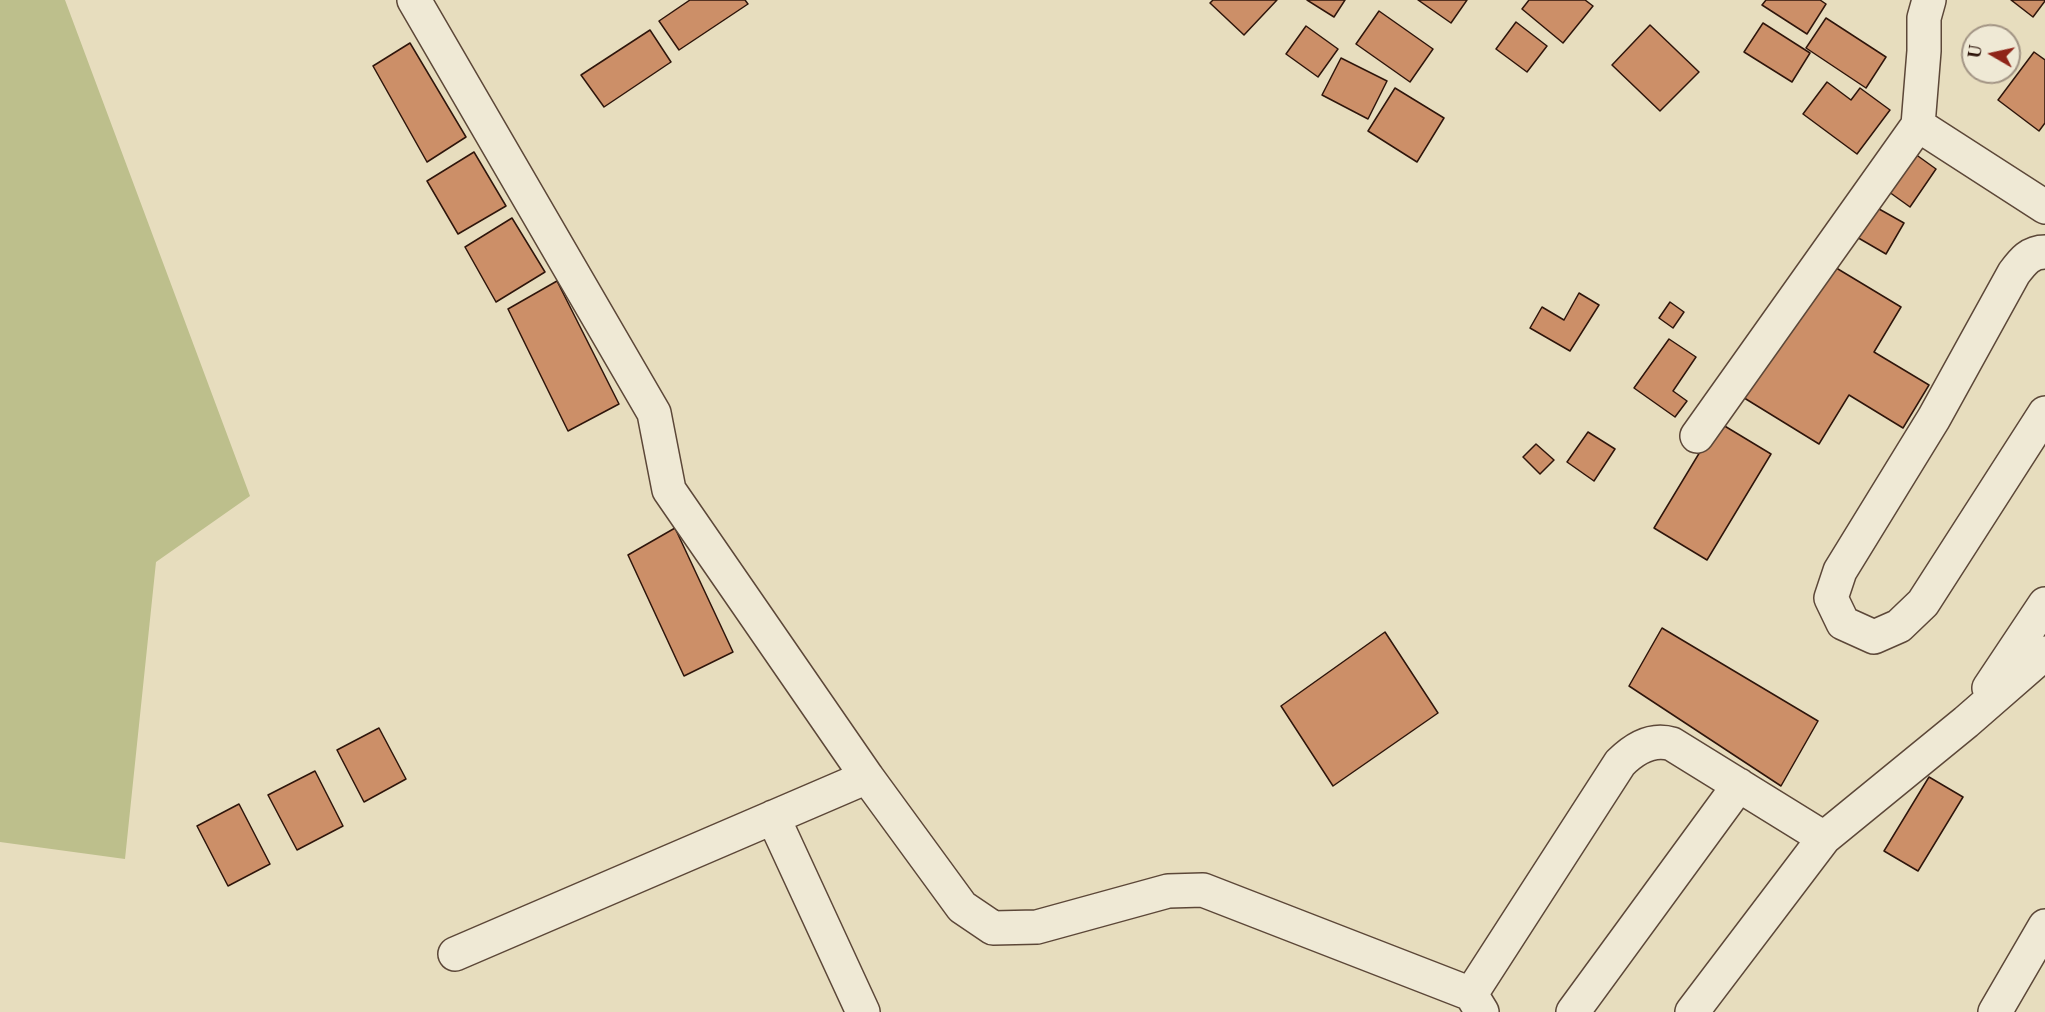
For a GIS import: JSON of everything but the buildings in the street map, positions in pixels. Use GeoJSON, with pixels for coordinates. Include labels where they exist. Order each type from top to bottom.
{"type":"FeatureCollection","features":[{"type":"Feature","properties":{"kind":"street"},"geometry":{"type":"LineString","coordinates":[[414,0],[654,412],[669,490],[867,777],[962,907],[993,928],[1038,927],[1168,891],[1203,890],[1476,1003],[1620,763],[1632,751],[1662,741],[1672,744],[1824,838]]}},
{"type":"Feature","properties":{"kind":"street"},"geometry":{"type":"LineString","coordinates":[[1697,436],[1918,124],[1924,51],[1924,18],[1929,0]]}},
{"type":"Feature","properties":{"kind":"street"},"geometry":{"type":"LineString","coordinates":[[1918,124],[2045,207]]}},
{"type":"Feature","properties":{"kind":"street"},"geometry":{"type":"LineString","coordinates":[[2045,252],[2038,252],[2026,258],[2014,273],[1934,418],[1840,571],[1831,598],[1843,623],[1874,637],[1899,626],[1923,603],[2045,413]]}},
{"type":"Feature","properties":{"kind":"street"},"geometry":{"type":"LineString","coordinates":[[1966,722],[2045,604]]}},
{"type":"Feature","properties":{"kind":"street"},"geometry":{"type":"LineString","coordinates":[[1692,1012],[1824,838],[1966,722],[2045,653]]}},
{"type":"Feature","properties":{"kind":"street"},"geometry":{"type":"LineString","coordinates":[[454,954],[867,777]]}},
{"type":"Feature","properties":{"kind":"street"},"geometry":{"type":"LineString","coordinates":[[1573,1012],[1739,785]]}},
{"type":"Feature","properties":{"kind":"street"},"geometry":{"type":"LineString","coordinates":[[773,818],[863,1012]]}},
{"type":"Feature","properties":{"kind":"street"},"geometry":{"type":"LineString","coordinates":[[1995,1012],[2045,926]]}},
{"type":"Feature","properties":{"kind":"green space"},"geometry":{"type":"Polygon","coordinates":[[[0,0],[65,0],[250,496],[156,562],[125,859],[0,842],[0,0]]]}}]}
